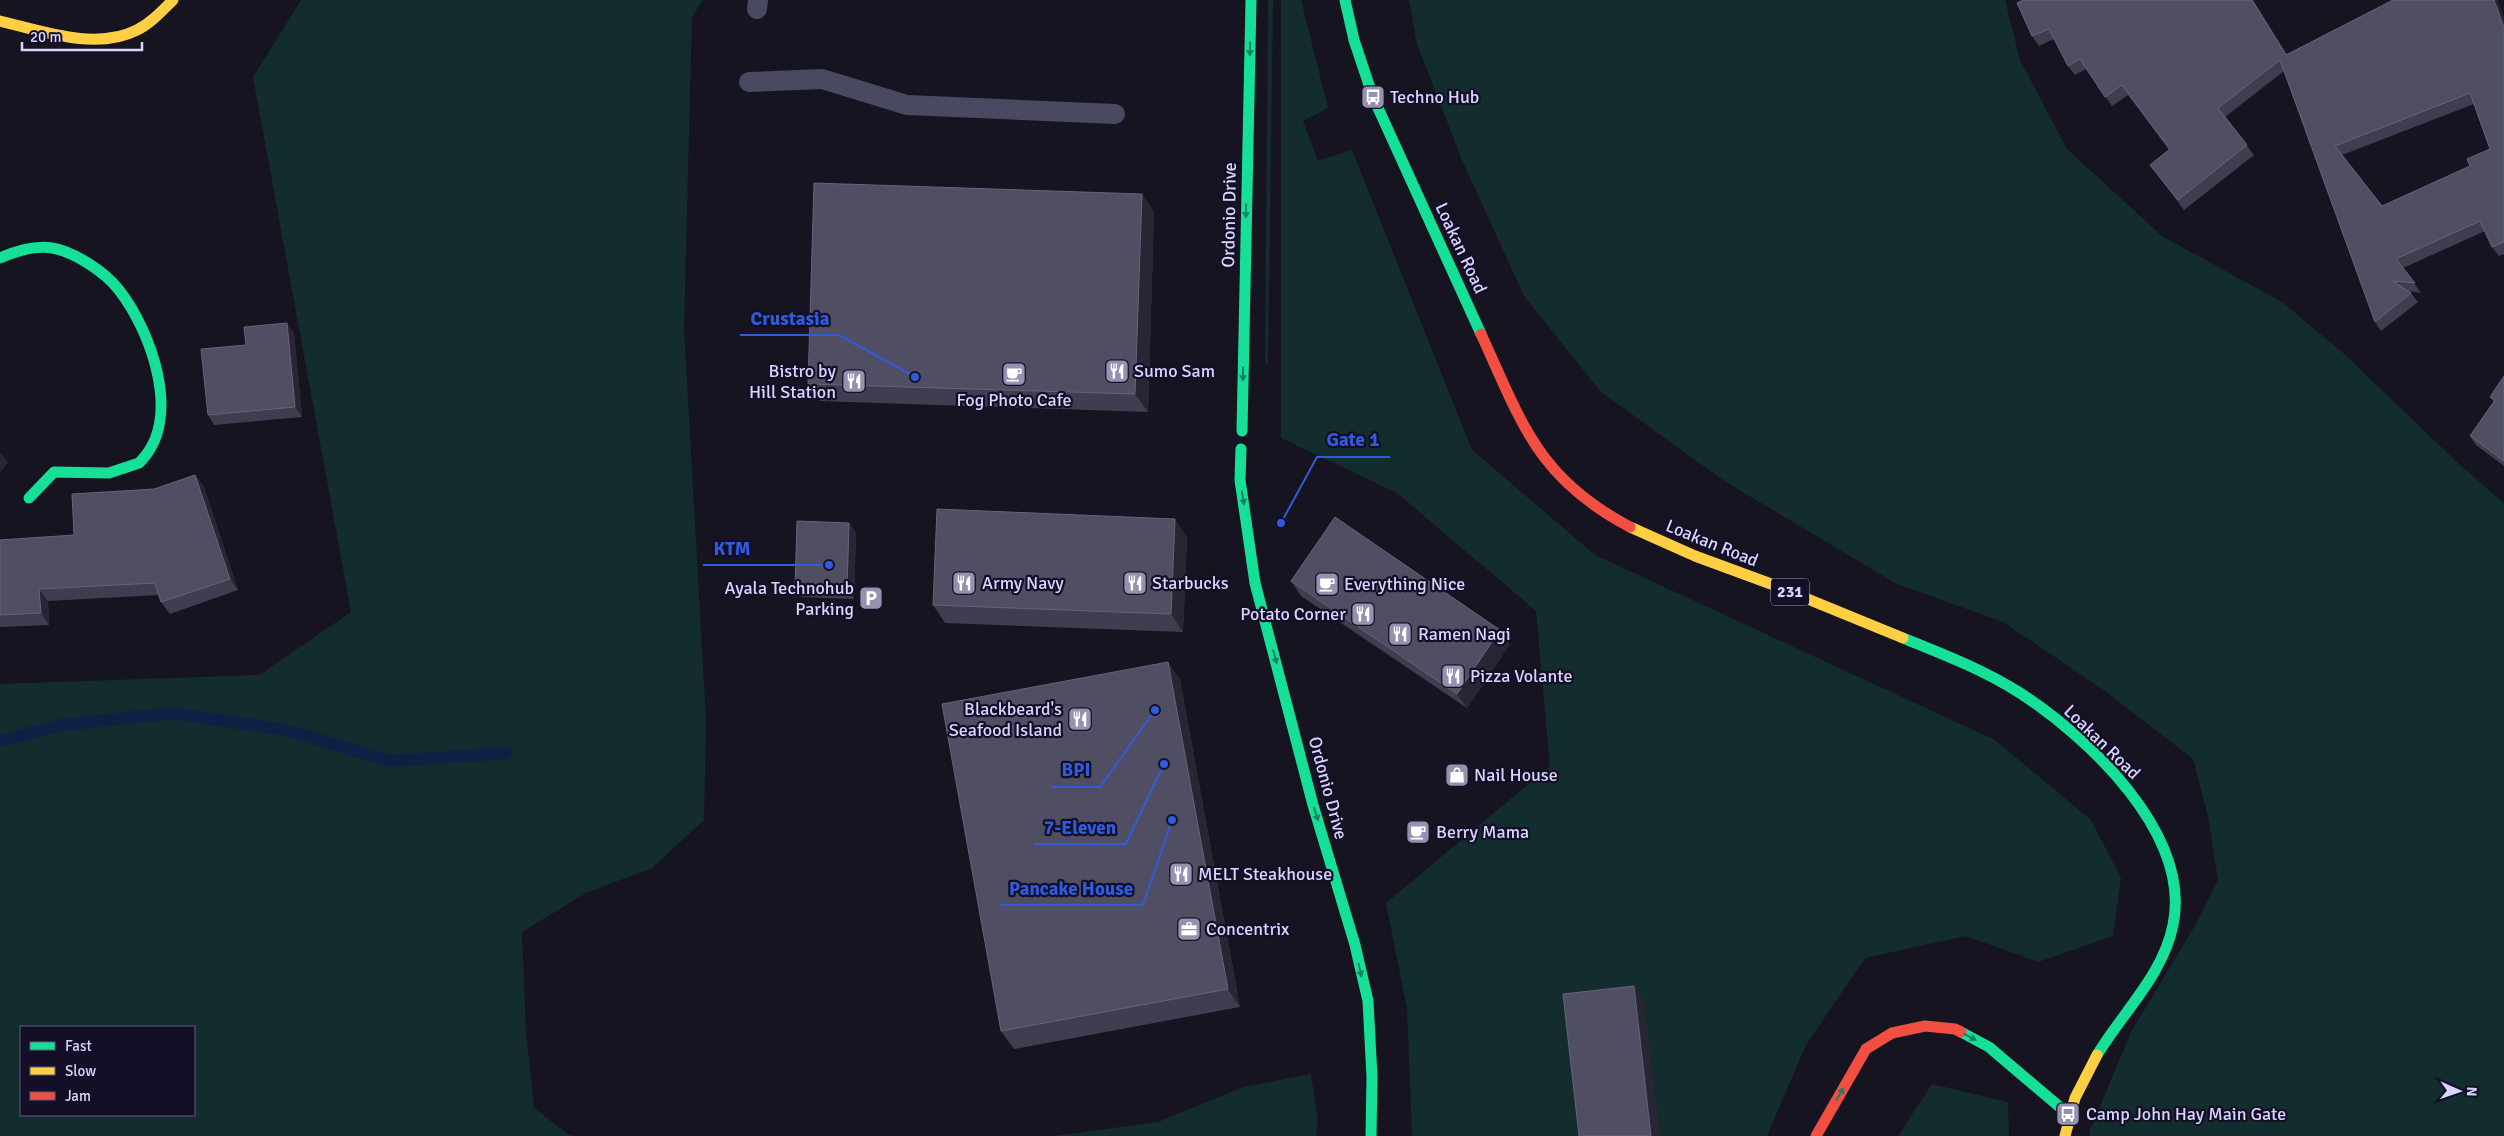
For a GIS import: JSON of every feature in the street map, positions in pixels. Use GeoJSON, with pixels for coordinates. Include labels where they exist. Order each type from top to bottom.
{"type":"FeatureCollection","features":[{"type":"Feature","properties":{"kind":"street"},"geometry":{"type":"LineString","coordinates":[[0,21],[65,37],[100,38],[130,33],[152,21],[173,0]]}},
{"type":"Feature","properties":{"kind":"street","name":"Ordonio Drive"},"geometry":{"type":"LineString","coordinates":[[1242,431],[1251,0]]}},
{"type":"Feature","properties":{"kind":"street","name":"Loakan Road"},"geometry":{"type":"LineString","coordinates":[[1345,0],[1354,40],[1379,111],[1519,420],[1541,457],[1575,492],[1627,527],[1694,558],[1820,603],[1896,634],[1968,666],[2030,700],[2077,736],[2124,786],[2158,833],[2172,872],[2176,906],[2169,939],[2156,973],[2106,1040],[2085,1074],[2068,1114],[2065,1136]]}},
{"type":"Feature","properties":{"kind":"street"},"geometry":{"type":"LineString","coordinates":[[0,258],[19,250],[52,248],[88,264],[117,289],[139,324],[155,358],[162,408],[156,438],[140,463],[107,474],[54,472],[29,498]]}},
{"type":"Feature","properties":{"kind":"street","name":"Ordonio Drive"},"geometry":{"type":"LineString","coordinates":[[1241,449],[1240,480],[1255,583],[1313,805],[1355,945],[1368,1001],[1372,1077],[1371,1136]]}},
{"type":"Feature","properties":{"kind":"street"},"geometry":{"type":"LineString","coordinates":[[1816,1136],[1866,1049],[1892,1033],[1925,1026],[1955,1030],[1989,1047],[2068,1114]]}},
{"type":"Feature","properties":{"kind":"lane"},"geometry":{"type":"LineString","coordinates":[[749,82],[822,79],[907,105],[1115,114]]}},
{"type":"Feature","properties":{"kind":"green space"},"geometry":{"type":"Polygon","coordinates":[[[301,0],[703,0],[692,17],[684,328],[706,720],[704,820],[652,868],[586,893],[522,932],[526,1031],[534,1108],[569,1135],[576,1136],[0,1136],[0,684],[259,675],[351,612],[253,77],[301,0]]]}},
{"type":"Feature","properties":{"kind":"green space"},"geometry":{"type":"Polygon","coordinates":[[[1268,0],[1273,0],[1268,365],[1265,362],[1268,0]]]}},
{"type":"Feature","properties":{"kind":"green space"},"geometry":{"type":"Polygon","coordinates":[[[1281,0],[1301,0],[1328,108],[1303,121],[1318,161],[1352,150],[1472,450],[1595,555],[1995,740],[2091,820],[2121,878],[2113,936],[2038,962],[1966,936],[1865,958],[1806,1045],[1767,1136],[1412,1136],[1407,1008],[1386,903],[1550,766],[1536,611],[1397,493],[1281,438],[1281,0]]]}},
{"type":"Feature","properties":{"kind":"green space"},"geometry":{"type":"Polygon","coordinates":[[[1409,0],[2005,0],[2020,60],[2067,149],[2162,236],[2282,302],[2342,352],[2460,465],[2504,503],[2504,1136],[2090,1136],[2090,1130],[2131,1032],[2196,924],[2218,880],[2208,816],[2193,759],[2105,691],[2003,622],[1895,583],[1726,482],[1601,392],[1524,296],[1462,160],[1417,44],[1409,0]]]}},
{"type":"Feature","properties":{"kind":"green space"},"geometry":{"type":"Polygon","coordinates":[[[1311,1074],[1318,1122],[1316,1136],[1054,1136],[1158,1122],[1243,1087],[1311,1074]]]}},
{"type":"Feature","properties":{"kind":"green space"},"geometry":{"type":"Polygon","coordinates":[[[1932,1084],[2008,1102],[2009,1136],[1898,1136],[1932,1084]]]}},
{"type":"Feature","properties":{"kind":"building"},"geometry":{"type":"Polygon","coordinates":[[[2023,0],[2252,0],[2286,55],[2393,0],[2494,0],[2504,28],[2504,242],[2492,247],[2480,221],[2396,259],[2415,283],[2393,281],[2411,293],[2375,322],[2280,60],[2218,108],[2247,145],[2178,200],[2150,165],[2170,149],[2122,85],[2105,97],[2080,59],[2068,66],[2049,29],[2032,36],[2017,3],[2023,0]],[[2470,93],[2335,146],[2382,206],[2470,166],[2467,159],[2490,149],[2470,93]]]}},
{"type":"Feature","properties":{"kind":"building"},"geometry":{"type":"Polygon","coordinates":[[[814,183],[1142,194],[1135,394],[808,384],[814,183]]]}},
{"type":"Feature","properties":{"kind":"building"},"geometry":{"type":"Polygon","coordinates":[[[287,323],[295,407],[208,415],[201,349],[246,345],[244,327],[287,323]]]}},
{"type":"Feature","properties":{"kind":"building"},"geometry":{"type":"Polygon","coordinates":[[[2504,376],[2504,461],[2470,436],[2495,400],[2490,397],[2504,376]]]}},
{"type":"Feature","properties":{"kind":"building"},"geometry":{"type":"Polygon","coordinates":[[[195,475],[230,579],[161,602],[155,583],[39,589],[41,613],[0,615],[0,540],[74,535],[72,494],[154,489],[195,475]]]}},
{"type":"Feature","properties":{"kind":"building"},"geometry":{"type":"Polygon","coordinates":[[[937,509],[1175,519],[1171,614],[933,605],[937,509]]]}},
{"type":"Feature","properties":{"kind":"building"},"geometry":{"type":"Polygon","coordinates":[[[1335,517],[1500,630],[1457,694],[1291,581],[1335,517]]]}},
{"type":"Feature","properties":{"kind":"building"},"geometry":{"type":"Polygon","coordinates":[[[797,521],[849,523],[847,589],[795,587],[797,521]]]}},
{"type":"Feature","properties":{"kind":"building"},"geometry":{"type":"Polygon","coordinates":[[[1168,662],[1228,989],[1001,1031],[942,704],[1168,662]]]}},
{"type":"Feature","properties":{"kind":"building"},"geometry":{"type":"Polygon","coordinates":[[[1634,986],[1651,1136],[1579,1136],[1563,994],[1634,986]]]}},
{"type":"Feature","properties":{"kind":"waterway"},"geometry":{"type":"LineString","coordinates":[[0,741],[61,725],[172,713],[286,730],[390,761],[506,753]]}},
{"type":"Feature","properties":{"kind":"traffic: fast"},"geometry":{"type":"LineString","coordinates":[[1242,431],[1251,0]]}},
{"type":"Feature","properties":{"kind":"traffic: fast"},"geometry":{"type":"LineString","coordinates":[[1345,0],[1354,40],[1373,97],[1481,334]]}},
{"type":"Feature","properties":{"kind":"traffic: fast"},"geometry":{"type":"LineString","coordinates":[[0,258],[25,249],[52,248],[80,258],[106,276],[131,307],[142,328],[158,376],[161,400],[159,424],[152,445],[139,463],[109,473],[54,472],[29,498]]}},
{"type":"Feature","properties":{"kind":"traffic: fast"},"geometry":{"type":"LineString","coordinates":[[1241,449],[1240,480],[1255,583],[1313,805],[1355,945],[1368,1001],[1372,1077],[1371,1136]]}},
{"type":"Feature","properties":{"kind":"traffic: fast"},"geometry":{"type":"LineString","coordinates":[[1903,638],[1992,677],[2020,693],[2075,735],[2129,791],[2151,823],[2167,857],[2175,891],[2173,925],[2168,943],[2161,960],[2141,993],[2097,1055]]}},
{"type":"Feature","properties":{"kind":"traffic: fast"},"geometry":{"type":"LineString","coordinates":[[1961,1032],[1989,1047],[2068,1114]]}},
{"type":"Feature","properties":{"kind":"traffic: slow"},"geometry":{"type":"LineString","coordinates":[[0,21],[51,34],[87,39],[104,39],[121,36],[137,30],[173,0]]}},
{"type":"Feature","properties":{"kind":"traffic: slow"},"geometry":{"type":"LineString","coordinates":[[1630,527],[1695,556],[1771,584],[1903,638]]}},
{"type":"Feature","properties":{"kind":"traffic: slow"},"geometry":{"type":"LineString","coordinates":[[2065,1136],[2075,1098],[2097,1055]]}},
{"type":"Feature","properties":{"kind":"traffic: jam"},"geometry":{"type":"LineString","coordinates":[[1481,334],[1508,395],[1536,445],[1553,468],[1573,489],[1630,527]]}},
{"type":"Feature","properties":{"kind":"traffic: jam"},"geometry":{"type":"LineString","coordinates":[[1816,1136],[1866,1049],[1892,1033],[1925,1026],[1955,1029],[1961,1032]]}},
{"type":"Feature","properties":{"kind":"place","name":"Techno Hub"},"geometry":{"type":"Point","coordinates":[1373,97]}},
{"type":"Feature","properties":{"kind":"place","name":"Sumo Sam"},"geometry":{"type":"Point","coordinates":[1117,371]}},
{"type":"Feature","properties":{"kind":"place","name":"Fog Photo Cafe"},"geometry":{"type":"Point","coordinates":[1014,374]}},
{"type":"Feature","properties":{"kind":"place","name":"Crustasia"},"geometry":{"type":"Point","coordinates":[915,377]}},
{"type":"Feature","properties":{"kind":"place","name":"Bistro by Hill Station"},"geometry":{"type":"Point","coordinates":[854,381]}},
{"type":"Feature","properties":{"kind":"place","name":"Gate 1"},"geometry":{"type":"Point","coordinates":[1281,523]}},
{"type":"Feature","properties":{"kind":"place","name":"KTM"},"geometry":{"type":"Point","coordinates":[829,565]}},
{"type":"Feature","properties":{"kind":"place","name":"Army Navy"},"geometry":{"type":"Point","coordinates":[964,583]}},
{"type":"Feature","properties":{"kind":"place","name":"Starbucks"},"geometry":{"type":"Point","coordinates":[1135,583]}},
{"type":"Feature","properties":{"kind":"place","name":"Everything Nice"},"geometry":{"type":"Point","coordinates":[1327,584]}},
{"type":"Feature","properties":{"kind":"place","name":"Ayala Technohub Parking"},"geometry":{"type":"Point","coordinates":[871,598]}},
{"type":"Feature","properties":{"kind":"place","name":"Potato Corner"},"geometry":{"type":"Point","coordinates":[1363,614]}},
{"type":"Feature","properties":{"kind":"place","name":"Ramen Nagi"},"geometry":{"type":"Point","coordinates":[1400,634]}},
{"type":"Feature","properties":{"kind":"place","name":"Pizza Volante"},"geometry":{"type":"Point","coordinates":[1453,676]}},
{"type":"Feature","properties":{"kind":"place","name":"BPI"},"geometry":{"type":"Point","coordinates":[1155,710]}},
{"type":"Feature","properties":{"kind":"place","name":"Blackbeard's Seafood Island"},"geometry":{"type":"Point","coordinates":[1080,719]}},
{"type":"Feature","properties":{"kind":"place","name":"7-Eleven"},"geometry":{"type":"Point","coordinates":[1164,764]}},
{"type":"Feature","properties":{"kind":"place","name":"Nail House"},"geometry":{"type":"Point","coordinates":[1457,775]}},
{"type":"Feature","properties":{"kind":"place","name":"Pancake House"},"geometry":{"type":"Point","coordinates":[1172,820]}},
{"type":"Feature","properties":{"kind":"place","name":"Berry Mama"},"geometry":{"type":"Point","coordinates":[1418,832]}},
{"type":"Feature","properties":{"kind":"place","name":"MELT Steakhouse"},"geometry":{"type":"Point","coordinates":[1181,874]}},
{"type":"Feature","properties":{"kind":"place","name":"Concentrix"},"geometry":{"type":"Point","coordinates":[1189,929]}},
{"type":"Feature","properties":{"kind":"place","name":"Camp John Hay Main Gate"},"geometry":{"type":"Point","coordinates":[2068,1114]}}]}
